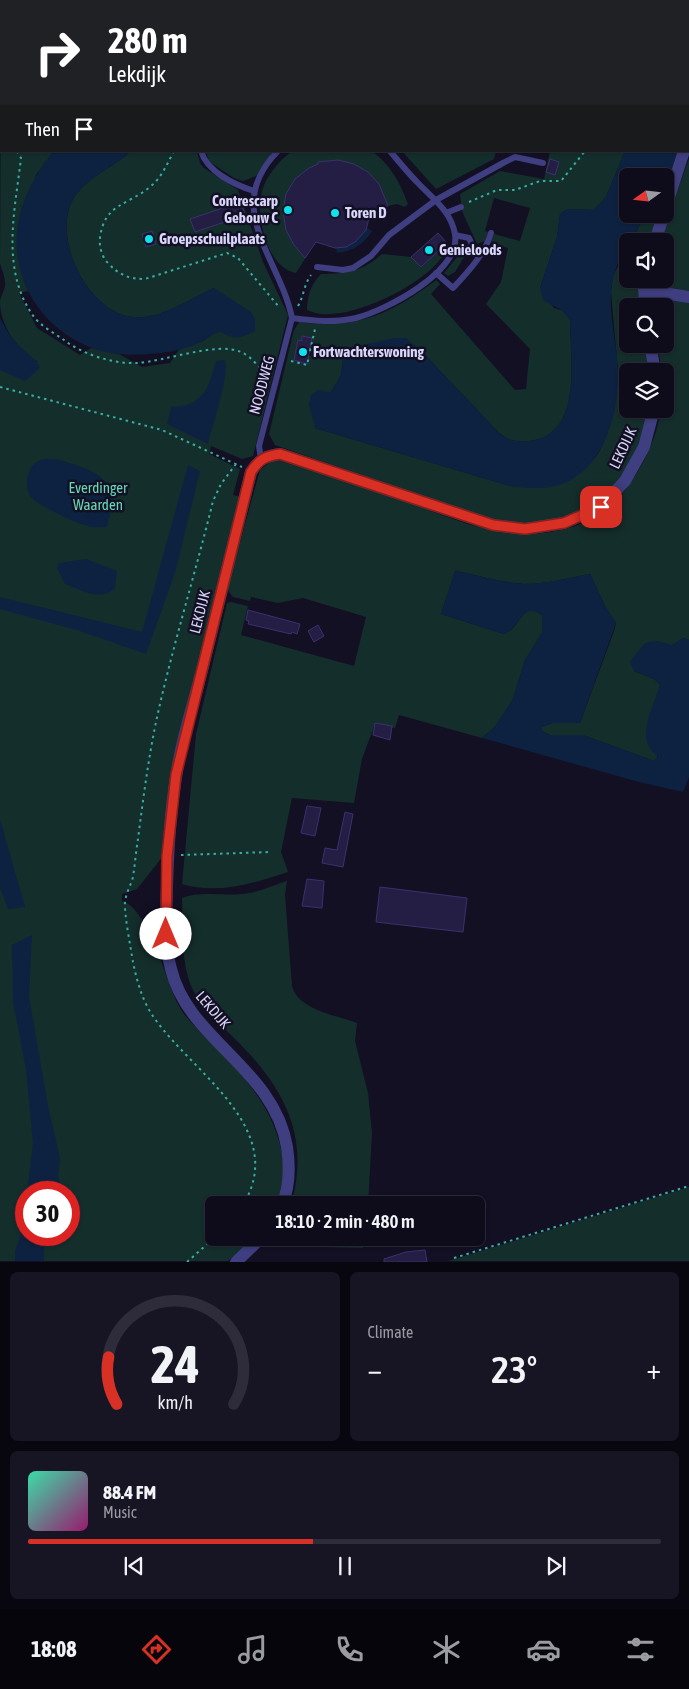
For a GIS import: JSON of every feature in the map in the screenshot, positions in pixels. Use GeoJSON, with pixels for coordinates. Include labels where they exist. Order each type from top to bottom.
{"type":"FeatureCollection","features":[{"type":"Feature","properties":{"kind":"street"},"geometry":{"type":"LineString","coordinates":[[674,182],[684,152]]}},
{"type":"Feature","properties":{"kind":"street"},"geometry":{"type":"LineString","coordinates":[[660,288],[689,296]]}},
{"type":"Feature","properties":{"kind":"street","name":"LEKDIJK"},"geometry":{"type":"LineString","coordinates":[[286,1196],[290,1172],[286,1140],[277,1114],[261,1088],[233,1056],[204,1028],[181,997],[174,983],[168,957],[166,934],[167,856],[176,775],[251,472],[261,459],[280,454],[493,525],[525,529],[564,523],[601,507],[625,481],[644,447],[652,418]]}},
{"type":"Feature","properties":{"kind":"street"},"geometry":{"type":"LineString","coordinates":[[236,1262],[253,1246]]}},
{"type":"Feature","properties":{"kind":"lane"},"geometry":{"type":"LineString","coordinates":[[202,152],[209,166],[213,169],[243,187],[254,190]]}},
{"type":"Feature","properties":{"kind":"lane"},"geometry":{"type":"LineString","coordinates":[[277,152],[266,163],[254,190],[256,224],[289,304],[292,318],[332,322],[357,318],[398,301],[436,273],[447,262],[454,250],[455,235],[446,213],[391,152]]}},
{"type":"Feature","properties":{"kind":"lane"},"geometry":{"type":"LineString","coordinates":[[317,266],[343,270],[354,268],[371,256],[389,235],[436,200],[486,170],[515,157],[543,163]]}},
{"type":"Feature","properties":{"kind":"lane"},"geometry":{"type":"LineString","coordinates":[[446,213],[462,207]]}},
{"type":"Feature","properties":{"kind":"lane"},"geometry":{"type":"LineString","coordinates":[[436,273],[452,288],[467,273],[488,243],[491,233]]}},
{"type":"Feature","properties":{"kind":"lane"},"geometry":{"type":"LineString","coordinates":[[455,235],[469,238],[478,257]]}},
{"type":"Feature","properties":{"kind":"lane","name":"NOODWEG"},"geometry":{"type":"LineString","coordinates":[[261,459],[259,446],[292,318]]}},
{"type":"Feature","properties":{"kind":"path"},"geometry":{"type":"LineString","coordinates":[[18,152],[21,158],[13,222],[12,252],[17,285],[34,316],[40,322],[81,350],[121,361],[135,363],[222,348],[240,351],[256,363],[272,383]]}},
{"type":"Feature","properties":{"kind":"path"},"geometry":{"type":"LineString","coordinates":[[174,152],[162,175],[150,187],[109,213],[102,226],[99,244],[104,259],[116,272],[131,279],[145,279],[227,253],[238,258],[276,305],[292,318],[303,298],[307,280],[317,266]]}},
{"type":"Feature","properties":{"kind":"path"},"geometry":{"type":"LineString","coordinates":[[462,207],[489,192],[515,190],[547,180],[553,182],[561,180],[583,152]]}},
{"type":"Feature","properties":{"kind":"path"},"geometry":{"type":"LineString","coordinates":[[310,352],[314,334]]}},
{"type":"Feature","properties":{"kind":"path"},"geometry":{"type":"LineString","coordinates":[[294,362],[307,365],[309,356]]}},
{"type":"Feature","properties":{"kind":"path"},"geometry":{"type":"LineString","coordinates":[[0,387],[162,430],[251,472]]}},
{"type":"Feature","properties":{"kind":"path"},"geometry":{"type":"LineString","coordinates":[[167,856],[271,852]]}},
{"type":"Feature","properties":{"kind":"path"},"geometry":{"type":"LineString","coordinates":[[454,1258],[689,1186]]}},
{"type":"Feature","properties":{"kind":"path"},"geometry":{"type":"LineString","coordinates":[[187,1262],[205,1246]]}},
{"type":"Feature","properties":{"kind":"green space","name":"Everdinger Waarden"},"geometry":{"type":"Polygon","coordinates":[[[1,152],[53,152],[36,175],[24,281],[28,291],[19,293],[37,328],[80,355],[91,348],[119,354],[142,367],[170,363],[180,348],[203,341],[213,333],[221,331],[227,335],[214,288],[164,312],[143,317],[133,317],[116,312],[101,302],[88,287],[77,269],[70,250],[67,230],[68,212],[75,196],[88,182],[130,152],[197,152],[200,163],[204,168],[238,190],[263,262],[288,315],[253,456],[242,459],[211,446],[209,454],[240,469],[233,495],[241,497],[164,855],[137,889],[122,894],[122,901],[132,907],[148,931],[182,1010],[191,1023],[235,1067],[260,1099],[273,1124],[280,1146],[283,1173],[279,1196],[205,1196],[205,1246],[245,1246],[228,1261],[0,1261],[0,355],[38,362],[17,344],[6,328],[0,301],[5,283],[0,263],[1,152]],[[241,202],[191,219],[195,232],[245,215],[241,202]]]}},
{"type":"Feature","properties":{"kind":"green space"},"geometry":{"type":"Polygon","coordinates":[[[205,152],[273,152],[256,176],[243,181],[234,178],[210,162],[205,152]]]}},
{"type":"Feature","properties":{"kind":"green space"},"geometry":{"type":"Polygon","coordinates":[[[291,152],[373,152],[385,162],[394,175],[408,204],[405,207],[397,204],[377,208],[357,177],[296,273],[286,269],[277,262],[266,240],[260,214],[260,201],[264,185],[282,159],[291,152]]]}},
{"type":"Feature","properties":{"kind":"green space"},"geometry":{"type":"Polygon","coordinates":[[[403,152],[496,152],[494,159],[436,189],[403,152]]]}},
{"type":"Feature","properties":{"kind":"green space"},"geometry":{"type":"Polygon","coordinates":[[[550,152],[625,152],[606,197],[594,210],[567,209],[560,214],[557,237],[540,288],[554,308],[563,311],[570,320],[572,371],[567,407],[561,422],[550,433],[535,440],[516,441],[503,436],[425,355],[405,338],[343,359],[341,375],[331,392],[326,392],[315,428],[510,486],[539,488],[588,466],[598,454],[604,442],[614,412],[618,371],[611,292],[613,276],[619,264],[619,288],[639,288],[638,298],[619,298],[619,353],[647,353],[649,363],[619,363],[619,418],[647,418],[639,446],[619,482],[607,497],[581,513],[528,525],[492,520],[275,445],[269,434],[294,330],[299,322],[339,324],[372,317],[404,302],[436,280],[440,284],[431,294],[515,390],[526,389],[530,349],[486,304],[501,282],[508,248],[491,243],[494,234],[520,241],[530,208],[494,198],[485,231],[488,232],[485,241],[477,244],[462,211],[460,194],[500,171],[544,179],[550,152]],[[298,340],[294,360],[306,364],[308,355],[311,356],[309,351],[311,343],[298,340]]]}},
{"type":"Feature","properties":{"kind":"green space"},"geometry":{"type":"Polygon","coordinates":[[[689,159],[689,292],[667,288],[674,288],[674,233],[662,233],[666,223],[674,223],[674,200],[689,159]]]}},
{"type":"Feature","properties":{"kind":"green space"},"geometry":{"type":"Polygon","coordinates":[[[641,223],[655,223],[652,233],[635,233],[641,223]]]}},
{"type":"Feature","properties":{"kind":"green space"},"geometry":{"type":"Polygon","coordinates":[[[447,243],[448,251],[432,269],[405,288],[388,297],[336,314],[320,314],[307,310],[310,290],[321,274],[338,273],[361,268],[382,254],[411,257],[421,267],[447,243]]]}},
{"type":"Feature","properties":{"kind":"green space"},"geometry":{"type":"Polygon","coordinates":[[[459,243],[464,246],[466,254],[455,272],[448,276],[444,273],[458,256],[459,243]]]}},
{"type":"Feature","properties":{"kind":"green space"},"geometry":{"type":"Polygon","coordinates":[[[674,299],[689,301],[689,640],[683,638],[672,646],[657,641],[634,671],[654,679],[660,684],[657,758],[654,761],[583,735],[550,735],[542,731],[542,727],[552,723],[580,723],[614,631],[616,623],[606,608],[590,574],[549,582],[524,584],[498,581],[455,571],[441,614],[504,634],[513,628],[528,611],[542,615],[542,633],[525,660],[513,699],[495,727],[482,738],[399,715],[395,728],[375,724],[362,759],[354,803],[292,798],[281,852],[288,872],[249,884],[222,888],[195,887],[182,884],[196,734],[227,603],[231,602],[248,606],[241,635],[354,666],[366,617],[303,598],[278,603],[251,597],[250,601],[233,597],[227,589],[260,470],[274,459],[386,494],[483,528],[523,534],[562,530],[581,524],[598,515],[613,503],[627,488],[639,470],[649,450],[659,418],[674,418],[674,363],[661,363],[659,353],[674,353],[674,299]]]}},
{"type":"Feature","properties":{"kind":"green space"},"geometry":{"type":"Polygon","coordinates":[[[287,881],[285,895],[292,986],[296,994],[310,1006],[357,1023],[355,1041],[368,1093],[372,1133],[368,1196],[293,1196],[296,1180],[297,1156],[295,1134],[279,1093],[251,1056],[202,1005],[194,992],[186,970],[183,946],[182,898],[196,895],[247,893],[287,881]]]}},
{"type":"Feature","properties":{"kind":"green space"},"geometry":{"type":"Polygon","coordinates":[[[689,1187],[689,1261],[448,1261],[478,1252],[689,1187]]]}},
{"type":"Feature","properties":{"kind":"green space"},"geometry":{"type":"Polygon","coordinates":[[[273,1246],[363,1246],[363,1248],[273,1246]]]}},
{"type":"Feature","properties":{"kind":"water"},"geometry":{"type":"Polygon","coordinates":[[[53,152],[130,152],[88,182],[75,196],[68,212],[67,230],[70,250],[77,269],[88,287],[101,302],[116,312],[133,317],[143,317],[175,308],[214,288],[251,312],[255,319],[255,331],[238,337],[221,332],[182,349],[161,353],[129,355],[100,350],[82,344],[65,334],[38,307],[28,290],[21,272],[17,252],[16,238],[25,198],[53,152]]]}},
{"type":"Feature","properties":{"kind":"water"},"geometry":{"type":"Polygon","coordinates":[[[625,152],[680,152],[672,168],[619,168],[619,223],[641,223],[635,233],[619,233],[619,262],[611,291],[618,388],[611,424],[604,442],[584,471],[569,481],[551,487],[530,488],[510,486],[315,428],[309,405],[311,395],[318,390],[331,392],[341,375],[343,359],[349,348],[395,338],[406,338],[425,355],[503,436],[516,441],[525,441],[535,440],[550,433],[561,422],[567,407],[572,371],[570,320],[563,311],[543,300],[540,288],[557,237],[560,214],[567,209],[594,210],[606,197],[625,152]]]}},
{"type":"Feature","properties":{"kind":"water"},"geometry":{"type":"Polygon","coordinates":[[[367,228],[372,231],[361,244],[348,251],[337,253],[336,248],[355,242],[367,228]]]}},
{"type":"Feature","properties":{"kind":"water"},"geometry":{"type":"Polygon","coordinates":[[[0,318],[13,339],[35,360],[40,368],[25,381],[0,370],[0,318]]]}},
{"type":"Feature","properties":{"kind":"water"},"geometry":{"type":"Polygon","coordinates":[[[225,360],[223,388],[208,444],[167,424],[171,407],[191,403],[203,394],[211,379],[216,361],[225,360]]]}},
{"type":"Feature","properties":{"kind":"water"},"geometry":{"type":"Polygon","coordinates":[[[43,459],[57,459],[94,472],[108,485],[112,493],[112,504],[107,527],[92,527],[75,522],[44,506],[30,495],[27,483],[32,466],[43,459]]]}},
{"type":"Feature","properties":{"kind":"water"},"geometry":{"type":"Polygon","coordinates":[[[188,465],[200,471],[175,573],[146,654],[80,631],[0,609],[0,597],[142,632],[188,465]]]}},
{"type":"Feature","properties":{"kind":"water"},"geometry":{"type":"Polygon","coordinates":[[[86,559],[117,571],[115,588],[103,594],[90,594],[65,584],[57,568],[59,563],[86,559]]]}},
{"type":"Feature","properties":{"kind":"water"},"geometry":{"type":"Polygon","coordinates":[[[455,571],[498,581],[524,584],[549,582],[590,574],[606,608],[616,623],[580,723],[552,723],[542,727],[542,731],[550,735],[583,735],[654,761],[658,756],[650,749],[646,732],[647,722],[660,684],[654,679],[634,671],[630,662],[643,645],[651,641],[672,645],[683,638],[689,640],[689,777],[683,792],[639,782],[482,738],[495,727],[513,699],[525,660],[542,633],[542,615],[535,611],[525,613],[504,634],[441,614],[455,571]]]}},
{"type":"Feature","properties":{"kind":"water"},"geometry":{"type":"Polygon","coordinates":[[[0,819],[25,907],[8,909],[0,888],[0,819]]]}},
{"type":"Feature","properties":{"kind":"water"},"geometry":{"type":"Polygon","coordinates":[[[32,935],[29,996],[48,1106],[60,1158],[58,1177],[60,1181],[28,1181],[33,1144],[26,1069],[13,1002],[12,945],[32,935]]]}},
{"type":"Feature","properties":{"kind":"water"},"geometry":{"type":"Polygon","coordinates":[[[17,1246],[44,1246],[44,1261],[15,1261],[17,1246]]]}},
{"type":"Feature","properties":{"kind":"building"},"geometry":{"type":"Polygon","coordinates":[[[550,159],[559,162],[555,175],[546,172],[550,159]]]}},
{"type":"Feature","properties":{"kind":"building"},"geometry":{"type":"Polygon","coordinates":[[[338,160],[354,164],[368,172],[379,184],[388,206],[371,210],[366,230],[355,242],[346,247],[335,248],[316,242],[305,258],[294,245],[286,230],[283,211],[286,194],[295,179],[309,168],[318,164],[318,162],[338,160]]]}},
{"type":"Feature","properties":{"kind":"building"},"geometry":{"type":"Polygon","coordinates":[[[241,202],[245,215],[195,232],[190,219],[241,202]]]}},
{"type":"Feature","properties":{"kind":"building","name":"Groepsschuilplaats"},"geometry":{"type":"Polygon","coordinates":[[[152,231],[156,244],[146,247],[142,234],[152,231]]]}},
{"type":"Feature","properties":{"kind":"building","name":"Genieloods"},"geometry":{"type":"Polygon","coordinates":[[[438,233],[447,243],[421,267],[411,257],[438,233]]]}},
{"type":"Feature","properties":{"kind":"building","name":"Fortwachterswoning"},"geometry":{"type":"Polygon","coordinates":[[[302,336],[312,338],[307,364],[294,360],[298,340],[302,341],[302,336]]]}},
{"type":"Feature","properties":{"kind":"building"},"geometry":{"type":"Polygon","coordinates":[[[248,610],[300,624],[297,634],[248,624],[249,621],[246,620],[248,610]]]}},
{"type":"Feature","properties":{"kind":"building"},"geometry":{"type":"Polygon","coordinates":[[[318,625],[324,636],[314,642],[308,631],[318,625]]]}},
{"type":"Feature","properties":{"kind":"building"},"geometry":{"type":"Polygon","coordinates":[[[375,723],[392,726],[390,740],[373,735],[375,723]]]}},
{"type":"Feature","properties":{"kind":"building"},"geometry":{"type":"Polygon","coordinates":[[[307,806],[321,808],[315,836],[301,833],[307,806]]]}},
{"type":"Feature","properties":{"kind":"building"},"geometry":{"type":"Polygon","coordinates":[[[345,812],[353,814],[343,867],[322,863],[325,848],[337,850],[345,812]]]}},
{"type":"Feature","properties":{"kind":"building"},"geometry":{"type":"Polygon","coordinates":[[[307,879],[324,881],[322,908],[302,906],[307,879]]]}},
{"type":"Feature","properties":{"kind":"building"},"geometry":{"type":"Polygon","coordinates":[[[380,887],[467,898],[463,932],[376,922],[380,887]]]}},
{"type":"Feature","properties":{"kind":"building"},"geometry":{"type":"Polygon","coordinates":[[[425,1250],[427,1262],[384,1262],[384,1259],[406,1252],[425,1250]]]}},
{"type":"Feature","properties":{"kind":"place","name":"Contrescarp Gebouw C"},"geometry":{"type":"Point","coordinates":[288,210]}},
{"type":"Feature","properties":{"kind":"place","name":"Toren D"},"geometry":{"type":"Point","coordinates":[335,213]}},
{"type":"Feature","properties":{"kind":"place","name":"Groepsschuilplaats"},"geometry":{"type":"Point","coordinates":[149,239]}},
{"type":"Feature","properties":{"kind":"place","name":"Genieloods"},"geometry":{"type":"Point","coordinates":[429,250]}},
{"type":"Feature","properties":{"kind":"place","name":"Fortwachterswoning"},"geometry":{"type":"Point","coordinates":[303,352]}},
{"type":"Feature","properties":{"kind":"route"},"geometry":{"type":"LineString","coordinates":[[166,934],[167,856],[176,775],[251,472],[261,459],[280,454],[493,525],[525,529],[564,523],[601,507]]}}]}
